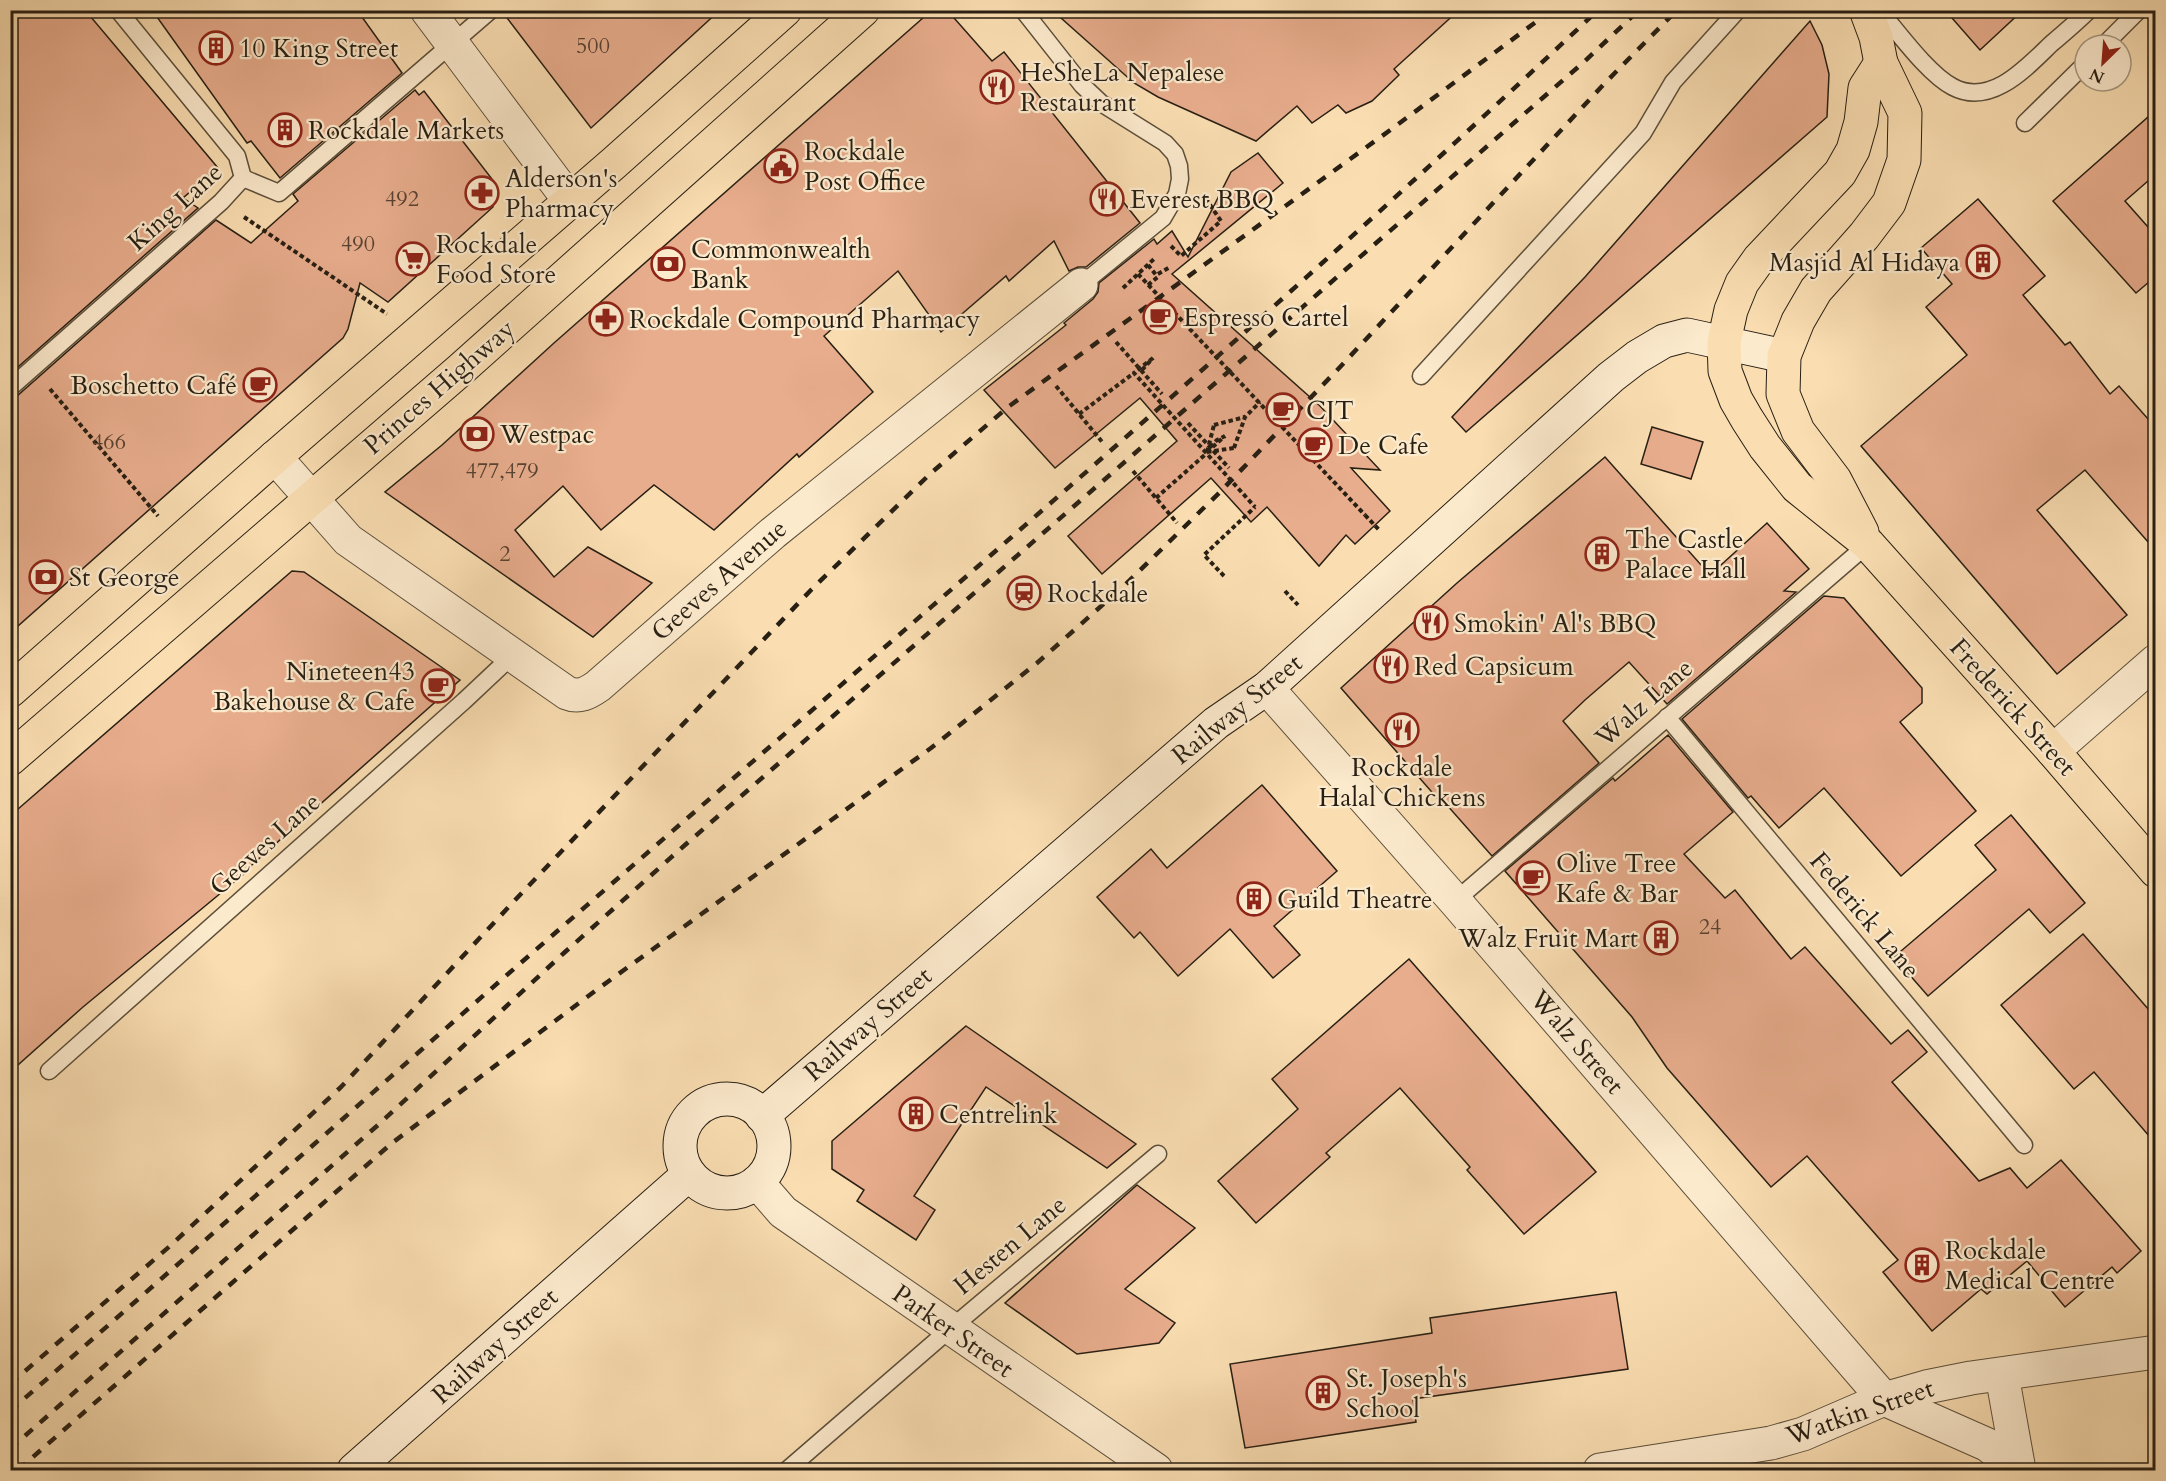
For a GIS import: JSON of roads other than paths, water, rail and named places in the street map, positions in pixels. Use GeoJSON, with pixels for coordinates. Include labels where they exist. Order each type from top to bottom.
{"type":"FeatureCollection","features":[{"type":"Feature","properties":{"kind":"main road"},"geometry":{"type":"LineString","coordinates":[[10,691],[785,10]]}},
{"type":"Feature","properties":{"kind":"main road","name":"Princes Highway"},"geometry":{"type":"LineString","coordinates":[[10,759],[460,370],[863,10]]}},
{"type":"Feature","properties":{"kind":"main road"},"geometry":{"type":"LineString","coordinates":[[1784,356],[1798,321],[1816,290],[1864,236],[1889,203],[1904,160],[1905,113],[1881,63],[1876,37],[1866,10]]}},
{"type":"Feature","properties":{"kind":"main road","name":"Frederick Street"},"geometry":{"type":"LineString","coordinates":[[1881,63],[1864,88],[1861,122],[1853,150],[1840,173],[1825,192],[1759,259],[1742,283],[1731,310],[1724,342],[1725,371],[1736,400],[1765,447],[1797,486],[1868,544],[2053,751],[2156,871]]}},
{"type":"Feature","properties":{"kind":"main road","name":"Frederick Street"},"geometry":{"type":"LineString","coordinates":[[1784,356],[1783,394],[1798,431],[1835,480],[1868,544]]}},
{"type":"Feature","properties":{"kind":"street"},"geometry":{"type":"LineString","coordinates":[[427,10],[570,201]]}},
{"type":"Feature","properties":{"kind":"street","name":"Geeves Avenue"},"geometry":{"type":"LineString","coordinates":[[275,457],[348,540],[574,696],[589,692],[773,532],[1081,285]]}},
{"type":"Feature","properties":{"kind":"street","name":"Railway Street"},"geometry":{"type":"LineString","coordinates":[[762,1116],[1216,723],[1268,688],[1603,385],[1637,357],[1664,341],[1687,335],[1784,356]]}},
{"type":"Feature","properties":{"kind":"street"},"geometry":{"type":"LineString","coordinates":[[2053,751],[2156,662]]}},
{"type":"Feature","properties":{"kind":"street","name":"Walz Street"},"geometry":{"type":"LineString","coordinates":[[1268,688],[1455,901],[1884,1400]]}},
{"type":"Feature","properties":{"kind":"street"},"geometry":{"type":"LineString","coordinates":[[719,1100],[735,1100],[750,1106],[762,1116],[770,1128],[773,1158],[767,1171],[757,1182],[736,1192],[714,1192],[700,1185],[689,1174],[682,1160],[680,1144],[683,1129],[691,1115],[704,1105],[719,1100]]}},
{"type":"Feature","properties":{"kind":"street","name":"Railway Street"},"geometry":{"type":"LineString","coordinates":[[354,1470],[689,1174]]}},
{"type":"Feature","properties":{"kind":"street","name":"Parker Street"},"geometry":{"type":"LineString","coordinates":[[757,1182],[783,1212],[1156,1470]]}},
{"type":"Feature","properties":{"kind":"street","name":"Watkin Street"},"geometry":{"type":"LineString","coordinates":[[1600,1470],[1771,1443],[1803,1434],[1884,1400],[1926,1387],[1971,1378],[2156,1352]]}},
{"type":"Feature","properties":{"kind":"street"},"geometry":{"type":"LineString","coordinates":[[2002,1375],[2018,1469]]}},
{"type":"Feature","properties":{"kind":"street"},"geometry":{"type":"LineString","coordinates":[[1884,1400],[1988,1445],[2018,1469]]}},
{"type":"Feature","properties":{"kind":"lane"},"geometry":{"type":"LineString","coordinates":[[118,10],[237,156],[243,178]]}},
{"type":"Feature","properties":{"kind":"lane","name":"King Lane"},"geometry":{"type":"LineString","coordinates":[[10,388],[221,202],[243,178],[279,193],[491,10]]}},
{"type":"Feature","properties":{"kind":"lane","name":"Geeves Avenue"},"geometry":{"type":"LineString","coordinates":[[1023,10],[1066,67],[1095,97],[1122,118],[1165,143],[1175,154],[1179,166],[1180,179],[1177,194],[1163,218],[1081,285]]}},
{"type":"Feature","properties":{"kind":"lane"},"geometry":{"type":"LineString","coordinates":[[1421,376],[1644,133],[1673,82],[1738,10]]}},
{"type":"Feature","properties":{"kind":"lane"},"geometry":{"type":"LineString","coordinates":[[1879,10],[1934,73],[1952,87],[1966,92],[2000,86],[2017,76],[2089,10]]}},
{"type":"Feature","properties":{"kind":"lane"},"geometry":{"type":"LineString","coordinates":[[2060,37],[2074,10]]}},
{"type":"Feature","properties":{"kind":"lane"},"geometry":{"type":"LineString","coordinates":[[2116,33],[2139,10]]}},
{"type":"Feature","properties":{"kind":"lane"},"geometry":{"type":"LineString","coordinates":[[2025,123],[2073,76]]}},
{"type":"Feature","properties":{"kind":"lane","name":"Walz Lane"},"geometry":{"type":"LineString","coordinates":[[1455,901],[1868,544]]}},
{"type":"Feature","properties":{"kind":"lane","name":"Geeves Lane"},"geometry":{"type":"LineString","coordinates":[[49,1071],[465,701],[513,655]]}},
{"type":"Feature","properties":{"kind":"lane","name":"Federick Lane"},"geometry":{"type":"LineString","coordinates":[[1667,717],[2024,1145]]}},
{"type":"Feature","properties":{"kind":"lane","name":"Hesten Lane"},"geometry":{"type":"LineString","coordinates":[[787,1470],[1158,1154]]}},
{"type":"Feature","properties":{"kind":"railway"},"geometry":{"type":"LineString","coordinates":[[10,1384],[170,1246],[341,1087],[517,898],[811,590],[931,473],[1008,407],[1552,10]]}},
{"type":"Feature","properties":{"kind":"railway"},"geometry":{"type":"LineString","coordinates":[[10,1411],[1211,362],[1470,129],[1598,10]]}},
{"type":"Feature","properties":{"kind":"railway"},"geometry":{"type":"LineString","coordinates":[[10,1449],[378,1125],[565,952],[685,845],[1585,61],[1639,10]]}},
{"type":"Feature","properties":{"kind":"railway"},"geometry":{"type":"LineString","coordinates":[[18,1470],[392,1143],[595,991],[931,748],[1037,663],[1125,585],[1220,492],[1605,83],[1677,10]]}},
{"type":"Feature","properties":{"kind":"place","name":"10 King Street"},"geometry":{"type":"Point","coordinates":[216,48]}},
{"type":"Feature","properties":{"kind":"place","name":"HeSheLa Nepalese Restaurant"},"geometry":{"type":"Point","coordinates":[997,87]}},
{"type":"Feature","properties":{"kind":"place","name":"Rockdale Markets"},"geometry":{"type":"Point","coordinates":[285,130]}},
{"type":"Feature","properties":{"kind":"place","name":"Rockdale Post Office"},"geometry":{"type":"Point","coordinates":[781,166]}},
{"type":"Feature","properties":{"kind":"place","name":"Alderson's Pharmacy"},"geometry":{"type":"Point","coordinates":[482,193]}},
{"type":"Feature","properties":{"kind":"place","name":"Everest BBQ"},"geometry":{"type":"Point","coordinates":[1107,199]}},
{"type":"Feature","properties":{"kind":"place","name":"Rockdale Food Store"},"geometry":{"type":"Point","coordinates":[413,259]}},
{"type":"Feature","properties":{"kind":"place","name":"Masjid Al Hidaya"},"geometry":{"type":"Point","coordinates":[1983,262]}},
{"type":"Feature","properties":{"kind":"place","name":"Commonwealth Bank"},"geometry":{"type":"Point","coordinates":[668,264]}},
{"type":"Feature","properties":{"kind":"place","name":"Espresso Cartel"},"geometry":{"type":"Point","coordinates":[1160,317]}},
{"type":"Feature","properties":{"kind":"place","name":"Rockdale Compound Pharmacy"},"geometry":{"type":"Point","coordinates":[606,319]}},
{"type":"Feature","properties":{"kind":"place","name":"Boschetto Café"},"geometry":{"type":"Point","coordinates":[260,385]}},
{"type":"Feature","properties":{"kind":"place","name":"CJT"},"geometry":{"type":"Point","coordinates":[1283,410]}},
{"type":"Feature","properties":{"kind":"place","name":"Westpac"},"geometry":{"type":"Point","coordinates":[477,434]}},
{"type":"Feature","properties":{"kind":"place","name":"De Cafe"},"geometry":{"type":"Point","coordinates":[1315,445]}},
{"type":"Feature","properties":{"kind":"place","name":"The Castle Palace Hall"},"geometry":{"type":"Point","coordinates":[1602,554]}},
{"type":"Feature","properties":{"kind":"place","name":"St George"},"geometry":{"type":"Point","coordinates":[46,577]}},
{"type":"Feature","properties":{"kind":"place","name":"Rockdale"},"geometry":{"type":"Point","coordinates":[1024,593]}},
{"type":"Feature","properties":{"kind":"place","name":"Smokin' Al's BBQ"},"geometry":{"type":"Point","coordinates":[1431,623]}},
{"type":"Feature","properties":{"kind":"place","name":"Red Capsicum"},"geometry":{"type":"Point","coordinates":[1391,666]}},
{"type":"Feature","properties":{"kind":"place","name":"Nineteen43 Bakehouse & Cafe"},"geometry":{"type":"Point","coordinates":[438,686]}},
{"type":"Feature","properties":{"kind":"place","name":"Rockdale Halal Chickens"},"geometry":{"type":"Point","coordinates":[1402,730]}},
{"type":"Feature","properties":{"kind":"place","name":"Olive Tree Kafe & Bar"},"geometry":{"type":"Point","coordinates":[1533,878]}},
{"type":"Feature","properties":{"kind":"place","name":"Guild Theatre"},"geometry":{"type":"Point","coordinates":[1254,899]}},
{"type":"Feature","properties":{"kind":"place","name":"Walz Fruit Mart"},"geometry":{"type":"Point","coordinates":[1661,938]}},
{"type":"Feature","properties":{"kind":"place","name":"Centrelink"},"geometry":{"type":"Point","coordinates":[916,1114]}},
{"type":"Feature","properties":{"kind":"place","name":"Rockdale Medical Centre"},"geometry":{"type":"Point","coordinates":[1922,1265]}},
{"type":"Feature","properties":{"kind":"place","name":"St. Joseph's School"},"geometry":{"type":"Point","coordinates":[1323,1393]}}]}
